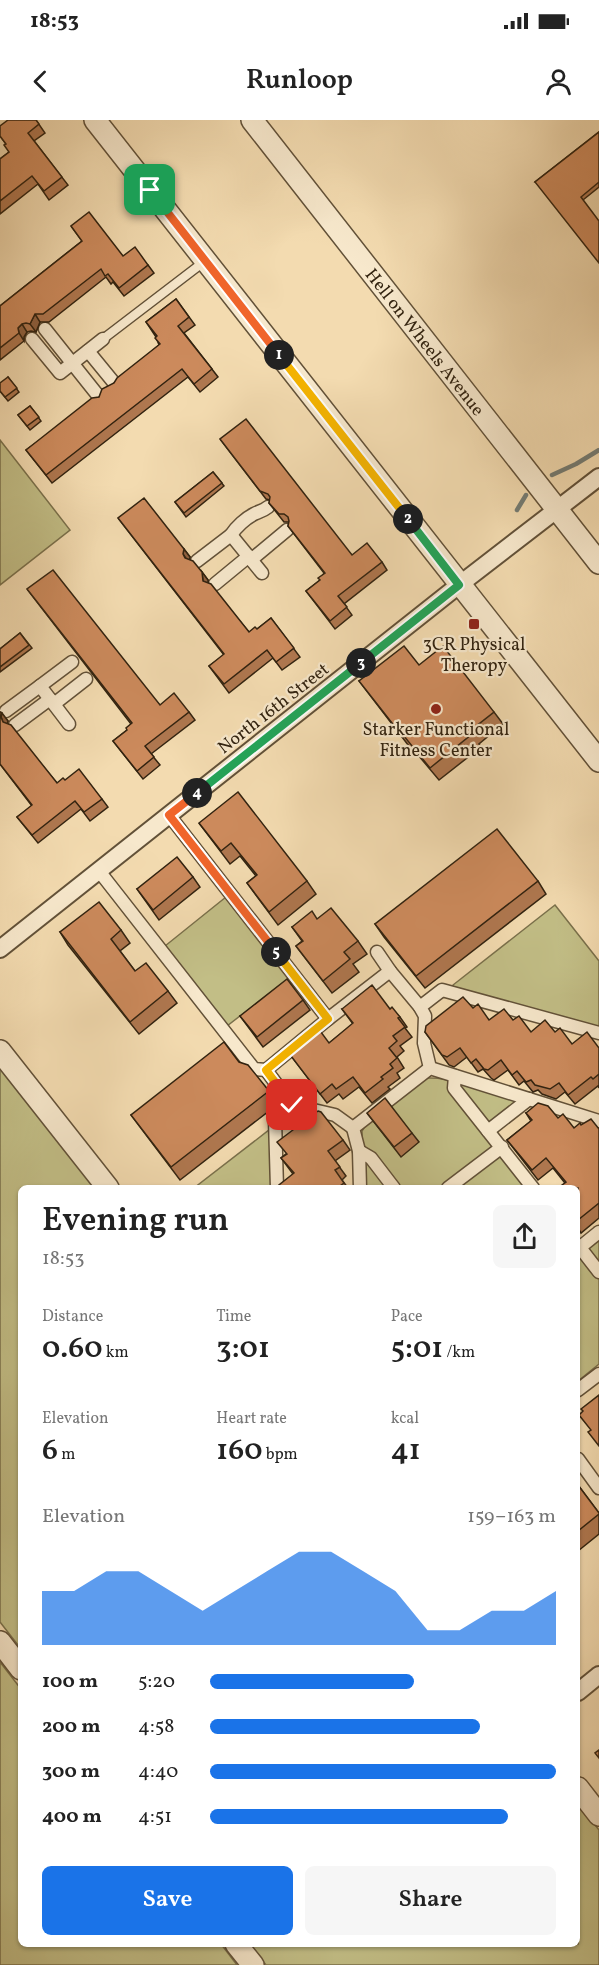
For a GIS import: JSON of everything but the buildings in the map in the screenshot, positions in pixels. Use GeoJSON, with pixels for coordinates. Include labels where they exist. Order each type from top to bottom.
{"type":"FeatureCollection","features":[{"type":"Feature","properties":{"kind":"street"},"geometry":{"type":"LineString","coordinates":[[95,120],[599,761]]}},
{"type":"Feature","properties":{"kind":"street","name":"Hell on Wheels Avenue"},"geometry":{"type":"LineString","coordinates":[[252,120],[599,563]]}},
{"type":"Feature","properties":{"kind":"street"},"geometry":{"type":"LineString","coordinates":[[45,329],[100,398]]}},
{"type":"Feature","properties":{"kind":"street"},"geometry":{"type":"LineString","coordinates":[[32,339],[60,373],[103,339]]}},
{"type":"Feature","properties":{"kind":"street"},"geometry":{"type":"LineString","coordinates":[[88,351],[115,384]]}},
{"type":"Feature","properties":{"kind":"street","name":"North 16th Street"},"geometry":{"type":"LineString","coordinates":[[0,949],[459,585],[599,477]]}},
{"type":"Feature","properties":{"kind":"street"},"geometry":{"type":"LineString","coordinates":[[197,561],[231,535],[253,514],[262,512],[268,507]]}},
{"type":"Feature","properties":{"kind":"street"},"geometry":{"type":"LineString","coordinates":[[215,584],[287,530]]}},
{"type":"Feature","properties":{"kind":"street"},"geometry":{"type":"LineString","coordinates":[[231,535],[262,573]]}},
{"type":"Feature","properties":{"kind":"street"},"geometry":{"type":"LineString","coordinates":[[6,711],[72,662]]}},
{"type":"Feature","properties":{"kind":"street"},"geometry":{"type":"LineString","coordinates":[[15,725],[86,679]]}},
{"type":"Feature","properties":{"kind":"street"},"geometry":{"type":"LineString","coordinates":[[40,686],[69,724]]}},
{"type":"Feature","properties":{"kind":"street"},"geometry":{"type":"LineString","coordinates":[[169,815],[328,1019]]}},
{"type":"Feature","properties":{"kind":"street"},"geometry":{"type":"LineString","coordinates":[[99,871],[223,1033],[254,1069],[266,1070],[390,970]]}},
{"type":"Feature","properties":{"kind":"street"},"geometry":{"type":"LineString","coordinates":[[377,952],[425,1016],[424,1043],[430,1068]]}},
{"type":"Feature","properties":{"kind":"street"},"geometry":{"type":"LineString","coordinates":[[420,1007],[442,990],[599,1033]]}},
{"type":"Feature","properties":{"kind":"street"},"geometry":{"type":"LineString","coordinates":[[0,1051],[106,1185]]}},
{"type":"Feature","properties":{"kind":"street"},"geometry":{"type":"LineString","coordinates":[[430,1068],[599,1121]]}},
{"type":"Feature","properties":{"kind":"street"},"geometry":{"type":"LineString","coordinates":[[353,1128],[430,1068]]}},
{"type":"Feature","properties":{"kind":"street"},"geometry":{"type":"LineString","coordinates":[[266,1070],[292,1105],[335,1115],[353,1128],[359,1151],[360,1185]]}},
{"type":"Feature","properties":{"kind":"street"},"geometry":{"type":"LineString","coordinates":[[455,1076],[454,1088],[531,1185]]}},
{"type":"Feature","properties":{"kind":"street"},"geometry":{"type":"LineString","coordinates":[[488,1131],[528,1099]]}},
{"type":"Feature","properties":{"kind":"street"},"geometry":{"type":"LineString","coordinates":[[278,1185],[275,1120],[292,1105]]}},
{"type":"Feature","properties":{"kind":"street"},"geometry":{"type":"LineString","coordinates":[[452,1185],[502,1147]]}},
{"type":"Feature","properties":{"kind":"street"},"geometry":{"type":"LineString","coordinates":[[359,1151],[371,1158],[392,1185]]}},
{"type":"Feature","properties":{"kind":"street"},"geometry":{"type":"LineString","coordinates":[[580,1246],[599,1232]]}},
{"type":"Feature","properties":{"kind":"street"},"geometry":{"type":"LineString","coordinates":[[580,1249],[599,1272]]}},
{"type":"Feature","properties":{"kind":"street"},"geometry":{"type":"LineString","coordinates":[[580,1388],[599,1374]]}},
{"type":"Feature","properties":{"kind":"street"},"geometry":{"type":"LineString","coordinates":[[580,1462],[599,1488]]}},
{"type":"Feature","properties":{"kind":"street"},"geometry":{"type":"LineString","coordinates":[[0,1642],[18,1665]]}},
{"type":"Feature","properties":{"kind":"street"},"geometry":{"type":"LineString","coordinates":[[580,1690],[599,1675]]}},
{"type":"Feature","properties":{"kind":"street"},"geometry":{"type":"LineString","coordinates":[[580,1791],[599,1815]]}},
{"type":"Feature","properties":{"kind":"street"},"geometry":{"type":"LineString","coordinates":[[238,1947],[253,1965]]}},
{"type":"Feature","properties":{"kind":"lane"},"geometry":{"type":"LineString","coordinates":[[103,339],[205,260]]}},
{"type":"Feature","properties":{"kind":"shaded area"},"geometry":{"type":"Polygon","coordinates":[[[0,440],[70,530],[0,585],[0,440]]]}},
{"type":"Feature","properties":{"kind":"shaded area"},"geometry":{"type":"Polygon","coordinates":[[[226,897],[289,978],[227,1026],[165,946],[226,897]]]}},
{"type":"Feature","properties":{"kind":"shaded area"},"geometry":{"type":"Polygon","coordinates":[[[555,905],[599,961],[599,1030],[453,988],[453,985],[555,905]]]}},
{"type":"Feature","properties":{"kind":"shaded area"},"geometry":{"type":"Polygon","coordinates":[[[0,1065],[95,1185],[18,1185],[18,1645],[0,1622],[0,1065]]]}},
{"type":"Feature","properties":{"kind":"shaded area"},"geometry":{"type":"Polygon","coordinates":[[[439,1078],[450,1080],[517,1102],[482,1131],[524,1185],[363,1185],[362,1131],[367,1123],[422,1080],[439,1078]]]}},
{"type":"Feature","properties":{"kind":"shaded area"},"geometry":{"type":"Polygon","coordinates":[[[269,1130],[271,1131],[273,1185],[198,1185],[269,1130]]]}},
{"type":"Feature","properties":{"kind":"shaded area"},"geometry":{"type":"Polygon","coordinates":[[[599,1237],[599,1364],[580,1379],[580,1252],[599,1237]]]}},
{"type":"Feature","properties":{"kind":"shaded area"},"geometry":{"type":"Polygon","coordinates":[[[0,1662],[18,1685],[18,1947],[223,1947],[237,1965],[0,1965],[0,1662]]]}},
{"type":"Feature","properties":{"kind":"shaded area"},"geometry":{"type":"Polygon","coordinates":[[[580,1806],[599,1830],[599,1965],[266,1965],[252,1947],[580,1947],[580,1806]]]}},
{"type":"Feature","properties":{"kind":"waterway"},"geometry":{"type":"LineString","coordinates":[[552,475],[599,450]]}},
{"type":"Feature","properties":{"kind":"waterway"},"geometry":{"type":"LineString","coordinates":[[517,510],[526,495]]}},
{"type":"Feature","properties":{"kind":"place","name":"3CR Physical Theropy"},"geometry":{"type":"Point","coordinates":[474,624]}},
{"type":"Feature","properties":{"kind":"place","name":"Starker Functional Fitness Center"},"geometry":{"type":"Point","coordinates":[436,709]}},
{"type":"Feature","properties":{"kind":"route"},"geometry":{"type":"LineString","coordinates":[[150,190],[459,585],[169,815],[328,1019],[266,1070],[292,1105]]}}]}
